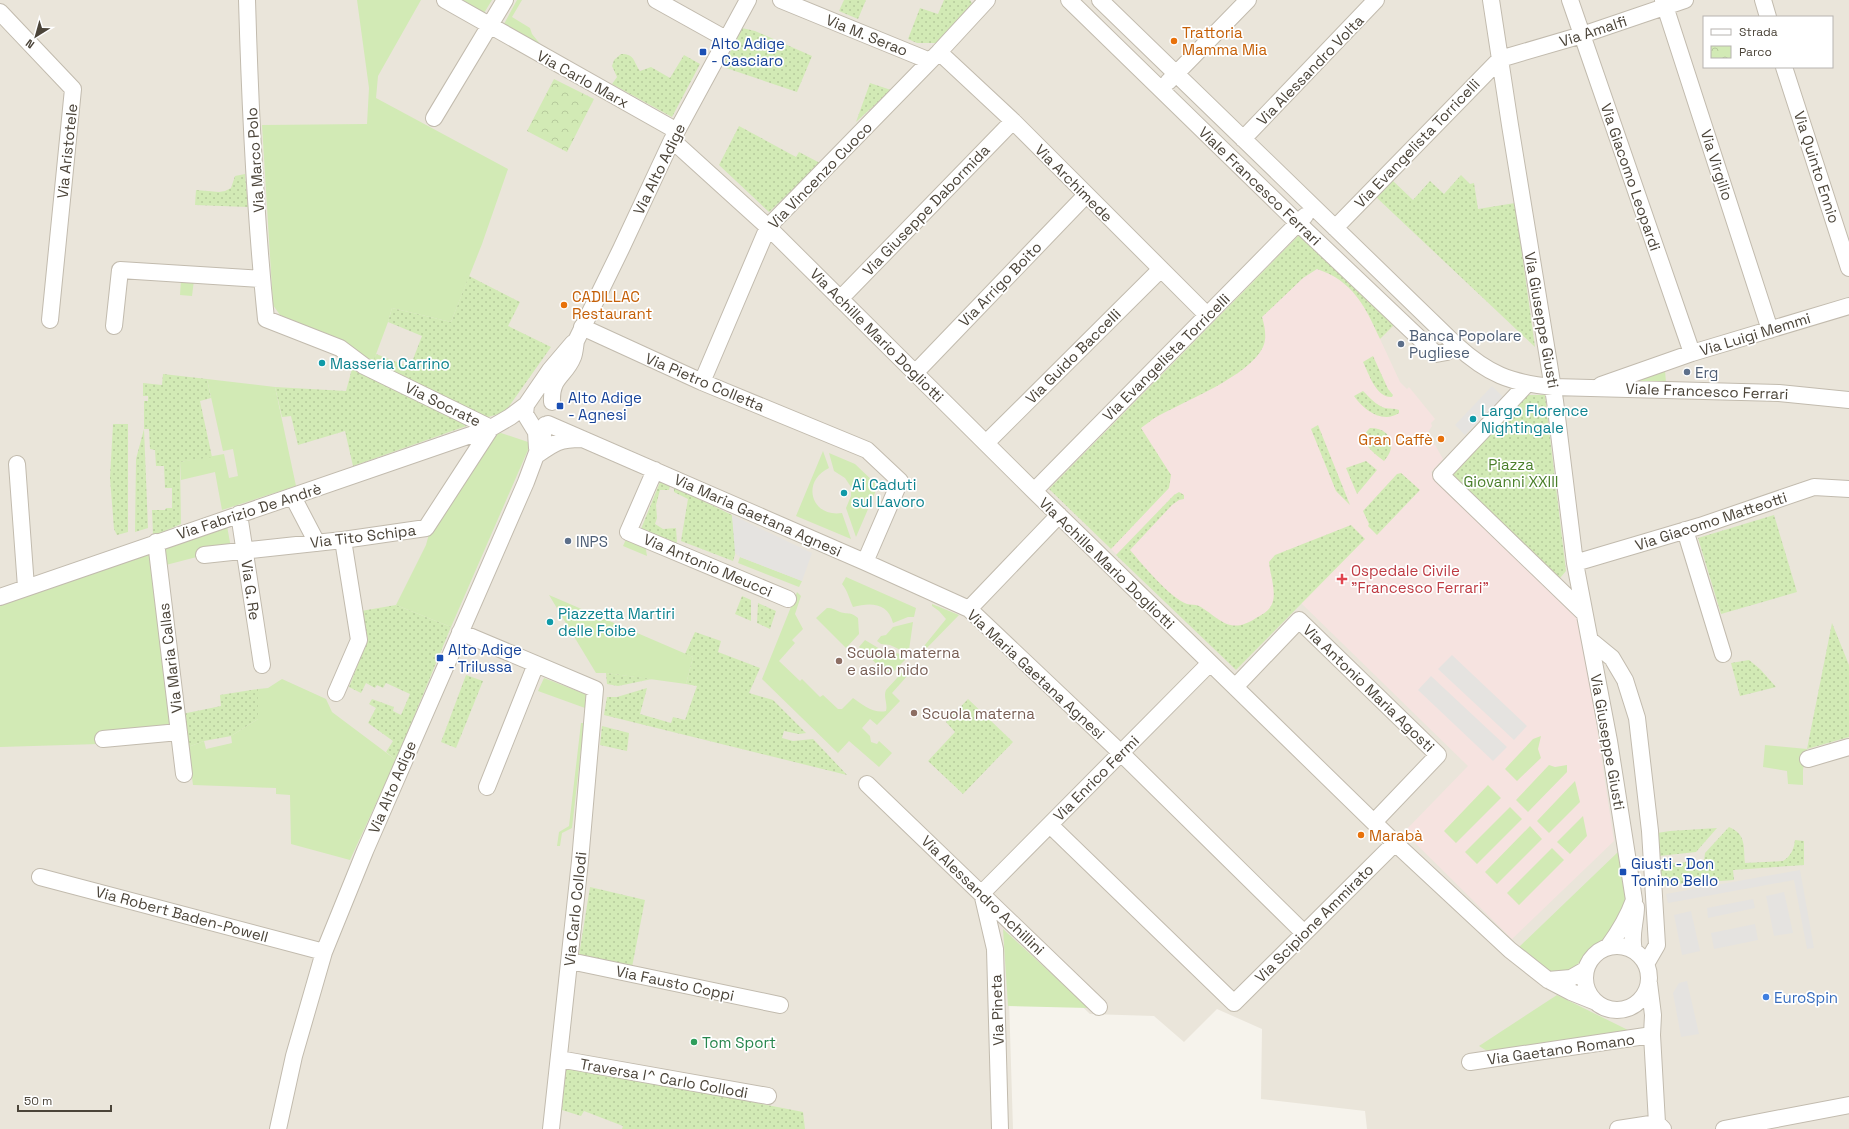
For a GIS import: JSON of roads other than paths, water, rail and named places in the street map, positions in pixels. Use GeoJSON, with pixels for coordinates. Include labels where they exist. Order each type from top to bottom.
{"type":"FeatureCollection","features":[{"type":"Feature","properties":{"kind":"street","name":"Via Marco Polo"},"geometry":{"type":"LineString","coordinates":[[246,0],[262,279],[266,319]]}},
{"type":"Feature","properties":{"kind":"street","name":"Via Carlo Marx"},"geometry":{"type":"LineString","coordinates":[[445,0],[674,136]]}},
{"type":"Feature","properties":{"kind":"street"},"geometry":{"type":"LineString","coordinates":[[434,118],[506,0]]}},
{"type":"Feature","properties":{"kind":"street"},"geometry":{"type":"LineString","coordinates":[[656,0],[726,40]]}},
{"type":"Feature","properties":{"kind":"street","name":"Via Alto Adige"},"geometry":{"type":"LineString","coordinates":[[278,1129],[294,1056],[324,952],[365,851],[460,632],[490,568],[536,455],[535,416],[550,370],[579,334],[674,136],[748,0]]}},
{"type":"Feature","properties":{"kind":"street","name":"Via M. Serao"},"geometry":{"type":"LineString","coordinates":[[781,0],[935,57]]}},
{"type":"Feature","properties":{"kind":"street","name":"Via Vincenzo Cuoco"},"geometry":{"type":"LineString","coordinates":[[702,382],[768,227],[935,57],[987,0]]}},
{"type":"Feature","properties":{"kind":"street","name":"Viale Francesco Ferrari"},"geometry":{"type":"LineString","coordinates":[[1069,0],[1299,224],[1436,354],[1447,352],[1456,345]]}},
{"type":"Feature","properties":{"kind":"street"},"geometry":{"type":"LineString","coordinates":[[1160,89],[1248,0]]}},
{"type":"Feature","properties":{"kind":"street","name":"Via Alessandro Volta"},"geometry":{"type":"LineString","coordinates":[[1243,139],[1376,0]]}},
{"type":"Feature","properties":{"kind":"street","name":"Via Giuseppe Giusti"},"geometry":{"type":"LineString","coordinates":[[1492,0],[1500,59],[1553,387],[1575,563],[1609,741],[1626,846],[1636,918],[1632,938],[1634,950]]}},
{"type":"Feature","properties":{"kind":"street","name":"Via Giacomo Leopardi"},"geometry":{"type":"LineString","coordinates":[[1570,0],[1692,353]]}},
{"type":"Feature","properties":{"kind":"street","name":"Via Amalfi"},"geometry":{"type":"LineString","coordinates":[[1500,59],[1582,36],[1664,3],[1684,0]]}},
{"type":"Feature","properties":{"kind":"street"},"geometry":{"type":"LineString","coordinates":[[1763,0],[1768,16]]}},
{"type":"Feature","properties":{"kind":"street","name":"Viale Francesco Ferrari"},"geometry":{"type":"LineString","coordinates":[[1106,2],[1175,74],[1313,208],[1456,345],[1493,373],[1526,385],[1779,393],[1849,400]]}},
{"type":"Feature","properties":{"kind":"street","name":"Via Virgilio"},"geometry":{"type":"LineString","coordinates":[[1664,3],[1770,330]]}},
{"type":"Feature","properties":{"kind":"street","name":"Via Aristotele"},"geometry":{"type":"LineString","coordinates":[[0,12],[73,89],[50,320]]}},
{"type":"Feature","properties":{"kind":"street","name":"Via Archimede"},"geometry":{"type":"LineString","coordinates":[[935,57],[1013,121],[1207,315]]}},
{"type":"Feature","properties":{"kind":"street","name":"Via Evangelista Torricelli"},"geometry":{"type":"LineString","coordinates":[[1334,228],[1500,59]]}},
{"type":"Feature","properties":{"kind":"street","name":"Via Quinto Ennio"},"geometry":{"type":"LineString","coordinates":[[1784,68],[1849,268]]}},
{"type":"Feature","properties":{"kind":"street","name":"Via Giuseppe Dabormida"},"geometry":{"type":"LineString","coordinates":[[840,299],[1013,121]]}},
{"type":"Feature","properties":{"kind":"street","name":"Via Achille Mario Dogliotti"},"geometry":{"type":"LineString","coordinates":[[674,136],[768,227],[986,444],[1395,843],[1510,950],[1548,980],[1571,992],[1596,1002]]}},
{"type":"Feature","properties":{"kind":"street","name":"Via Arrigo Boito"},"geometry":{"type":"LineString","coordinates":[[915,373],[1086,195]]}},
{"type":"Feature","properties":{"kind":"street","name":"Via Evangelista Torricelli"},"geometry":{"type":"LineString","coordinates":[[1034,491],[1299,224],[1313,208]]}},
{"type":"Feature","properties":{"kind":"street","name":"Via Guido Baccelli"},"geometry":{"type":"LineString","coordinates":[[986,444],[1161,269]]}},
{"type":"Feature","properties":{"kind":"street"},"geometry":{"type":"LineString","coordinates":[[114,326],[120,270],[262,279]]}},
{"type":"Feature","properties":{"kind":"street","name":"Via Luigi Memmi"},"geometry":{"type":"LineString","coordinates":[[1593,388],[1692,353],[1849,306]]}},
{"type":"Feature","properties":{"kind":"street","name":"Via Socrate"},"geometry":{"type":"LineString","coordinates":[[266,319],[340,348],[364,366],[494,426]]}},
{"type":"Feature","properties":{"kind":"street","name":"Via Alto Adige"},"geometry":{"type":"LineString","coordinates":[[535,416],[555,415],[552,390],[574,356],[579,334]]}},
{"type":"Feature","properties":{"kind":"street","name":"Via Pietro Colletta"},"geometry":{"type":"LineString","coordinates":[[579,334],[702,382],[867,450],[900,481],[865,562]]}},
{"type":"Feature","properties":{"kind":"street"},"geometry":{"type":"LineString","coordinates":[[1526,385],[1441,474],[1584,613]]}},
{"type":"Feature","properties":{"kind":"street"},"geometry":{"type":"LineString","coordinates":[[535,416],[540,396],[549,398],[553,403]]}},
{"type":"Feature","properties":{"kind":"street","name":"Via Maria Gaetana Agnesi"},"geometry":{"type":"LineString","coordinates":[[553,403],[558,418],[581,439]]}},
{"type":"Feature","properties":{"kind":"street","name":"Via Fabrizio De Andrè"},"geometry":{"type":"LineString","coordinates":[[0,596],[156,542],[293,497],[494,426],[535,416]]}},
{"type":"Feature","properties":{"kind":"street","name":"Via Maria Gaetana Agnesi"},"geometry":{"type":"LineString","coordinates":[[535,416],[581,439],[865,562],[969,609],[1121,753],[1304,934]]}},
{"type":"Feature","properties":{"kind":"street","name":"Via Tito Schipa"},"geometry":{"type":"LineString","coordinates":[[204,555],[344,540],[426,528],[494,426]]}},
{"type":"Feature","properties":{"kind":"street"},"geometry":{"type":"LineString","coordinates":[[536,455],[555,443],[565,439],[581,439]]}},
{"type":"Feature","properties":{"kind":"street"},"geometry":{"type":"LineString","coordinates":[[17,464],[26,587]]}},
{"type":"Feature","properties":{"kind":"street","name":"Via Antonio Meucci"},"geometry":{"type":"LineString","coordinates":[[655,470],[628,532],[788,599]]}},
{"type":"Feature","properties":{"kind":"street","name":"Via Giacomo Matteotti"},"geometry":{"type":"LineString","coordinates":[[1575,563],[1685,530],[1814,487],[1849,490]]}},
{"type":"Feature","properties":{"kind":"street"},"geometry":{"type":"LineString","coordinates":[[293,497],[317,543]]}},
{"type":"Feature","properties":{"kind":"street","name":"Via G. Re"},"geometry":{"type":"LineString","coordinates":[[239,514],[262,665]]}},
{"type":"Feature","properties":{"kind":"street"},"geometry":{"type":"LineString","coordinates":[[969,609],[1059,515]]}},
{"type":"Feature","properties":{"kind":"street"},"geometry":{"type":"LineString","coordinates":[[1685,530],[1724,654]]}},
{"type":"Feature","properties":{"kind":"street"},"geometry":{"type":"LineString","coordinates":[[336,694],[359,640],[344,540]]}},
{"type":"Feature","properties":{"kind":"street","name":"Via Maria Callas"},"geometry":{"type":"LineString","coordinates":[[156,542],[184,774]]}},
{"type":"Feature","properties":{"kind":"street","name":"Via Antonio Maria Agosti"},"geometry":{"type":"LineString","coordinates":[[1235,687],[1299,620],[1438,755],[1374,822]]}},
{"type":"Feature","properties":{"kind":"street"},"geometry":{"type":"LineString","coordinates":[[460,632],[536,664],[486,787]]}},
{"type":"Feature","properties":{"kind":"street","name":"Via Giuseppe Giusti"},"geometry":{"type":"LineString","coordinates":[[1590,640],[1612,658],[1625,680],[1637,718],[1650,831],[1657,945],[1646,964]]}},
{"type":"Feature","properties":{"kind":"street","name":"Via Enrico Fermi"},"geometry":{"type":"LineString","coordinates":[[982,893],[1210,663]]}},
{"type":"Feature","properties":{"kind":"street","name":"Via Carlo Collodi"},"geometry":{"type":"LineString","coordinates":[[536,664],[596,689],[570,961],[551,1129]]}},
{"type":"Feature","properties":{"kind":"street"},"geometry":{"type":"LineString","coordinates":[[103,739],[179,732]]}},
{"type":"Feature","properties":{"kind":"street"},"geometry":{"type":"LineString","coordinates":[[1808,759],[1849,747]]}},
{"type":"Feature","properties":{"kind":"street","name":"Via Alessandro Achillini"},"geometry":{"type":"LineString","coordinates":[[868,784],[1099,1007]]}},
{"type":"Feature","properties":{"kind":"street","name":"Via Scipione Ammirato"},"geometry":{"type":"LineString","coordinates":[[1050,825],[1234,1003],[1395,843]]}},
{"type":"Feature","properties":{"kind":"street","name":"Via Robert Baden-Powell"},"geometry":{"type":"LineString","coordinates":[[40,877],[324,952]]}},
{"type":"Feature","properties":{"kind":"street","name":"Via Pineta"},"geometry":{"type":"LineString","coordinates":[[982,893],[995,949],[1000,1129]]}},
{"type":"Feature","properties":{"kind":"street"},"geometry":{"type":"LineString","coordinates":[[1608,947],[1620,931],[1630,912],[1634,900]]}},
{"type":"Feature","properties":{"kind":"street"},"geometry":{"type":"LineString","coordinates":[[1618,1129],[1658,1127],[1652,1036],[1653,1015],[1649,973],[1646,964],[1634,950],[1626,947],[1608,947],[1598,952],[1590,960],[1586,970],[1585,982],[1588,993],[1596,1002],[1604,1007],[1614,1009],[1624,1009],[1633,1005],[1646,992],[1649,982]]}},
{"type":"Feature","properties":{"kind":"street","name":"Via Fausto Coppi"},"geometry":{"type":"LineString","coordinates":[[570,961],[780,1005]]}},
{"type":"Feature","properties":{"kind":"street"},"geometry":{"type":"LineString","coordinates":[[1548,980],[1570,978],[1586,970]]}},
{"type":"Feature","properties":{"kind":"street"},"geometry":{"type":"LineString","coordinates":[[1633,1005],[1642,1017],[1652,1036]]}},
{"type":"Feature","properties":{"kind":"street","name":"Via Gaetano Romano"},"geometry":{"type":"LineString","coordinates":[[1470,1062],[1652,1036]]}},
{"type":"Feature","properties":{"kind":"street","name":"Traversa I^ Carlo Collodi"},"geometry":{"type":"LineString","coordinates":[[559,1059],[768,1096]]}},
{"type":"Feature","properties":{"kind":"street"},"geometry":{"type":"LineString","coordinates":[[1724,1129],[1849,1105]]}},
{"type":"Feature","properties":{"kind":"place","name":"Trattoria Mamma Mia"},"geometry":{"type":"Point","coordinates":[1174,41]}},
{"type":"Feature","properties":{"kind":"place","name":"Alto Adige - Casciaro"},"geometry":{"type":"Point","coordinates":[703,52]}},
{"type":"Feature","properties":{"kind":"place","name":"CADILLAC Restaurant"},"geometry":{"type":"Point","coordinates":[564,305]}},
{"type":"Feature","properties":{"kind":"place","name":"Banca Popolare Pugliese"},"geometry":{"type":"Point","coordinates":[1401,344]}},
{"type":"Feature","properties":{"kind":"place","name":"Masseria Carrino"},"geometry":{"type":"Point","coordinates":[322,363]}},
{"type":"Feature","properties":{"kind":"place","name":"Erg"},"geometry":{"type":"Point","coordinates":[1687,372]}},
{"type":"Feature","properties":{"kind":"place","name":"Alto Adige - Agnesi"},"geometry":{"type":"Point","coordinates":[560,406]}},
{"type":"Feature","properties":{"kind":"place","name":"Largo Florence Nightingale"},"geometry":{"type":"Point","coordinates":[1473,419]}},
{"type":"Feature","properties":{"kind":"place","name":"Gran Caffè"},"geometry":{"type":"Point","coordinates":[1441,439]}},
{"type":"Feature","properties":{"kind":"place","name":"Ai Caduti sul Lavoro"},"geometry":{"type":"Point","coordinates":[844,493]}},
{"type":"Feature","properties":{"kind":"place","name":"INPS"},"geometry":{"type":"Point","coordinates":[568,541]}},
{"type":"Feature","properties":{"kind":"place","name":"Ospedale Civile \"Francesco Ferrari\""},"geometry":{"type":"Point","coordinates":[1342,579]}},
{"type":"Feature","properties":{"kind":"place","name":"Piazzetta Martiri delle Foibe"},"geometry":{"type":"Point","coordinates":[550,622]}},
{"type":"Feature","properties":{"kind":"place","name":"Alto Adige - Trilussa"},"geometry":{"type":"Point","coordinates":[440,658]}},
{"type":"Feature","properties":{"kind":"place","name":"Scuola materna e asilo nido"},"geometry":{"type":"Point","coordinates":[839,661]}},
{"type":"Feature","properties":{"kind":"place","name":"Scuola materna"},"geometry":{"type":"Point","coordinates":[914,713]}},
{"type":"Feature","properties":{"kind":"place","name":"Marabà"},"geometry":{"type":"Point","coordinates":[1361,835]}},
{"type":"Feature","properties":{"kind":"place","name":"Giusti - Don Tonino Bello"},"geometry":{"type":"Point","coordinates":[1623,872]}},
{"type":"Feature","properties":{"kind":"place","name":"EuroSpin"},"geometry":{"type":"Point","coordinates":[1766,997]}},
{"type":"Feature","properties":{"kind":"place","name":"Tom Sport"},"geometry":{"type":"Point","coordinates":[694,1042]}},
{"type":"Feature","properties":{"kind":"park label","name":"Piazza Giovanni XXIII"},"geometry":{"type":"Point","coordinates":[1511,472]}}]}
